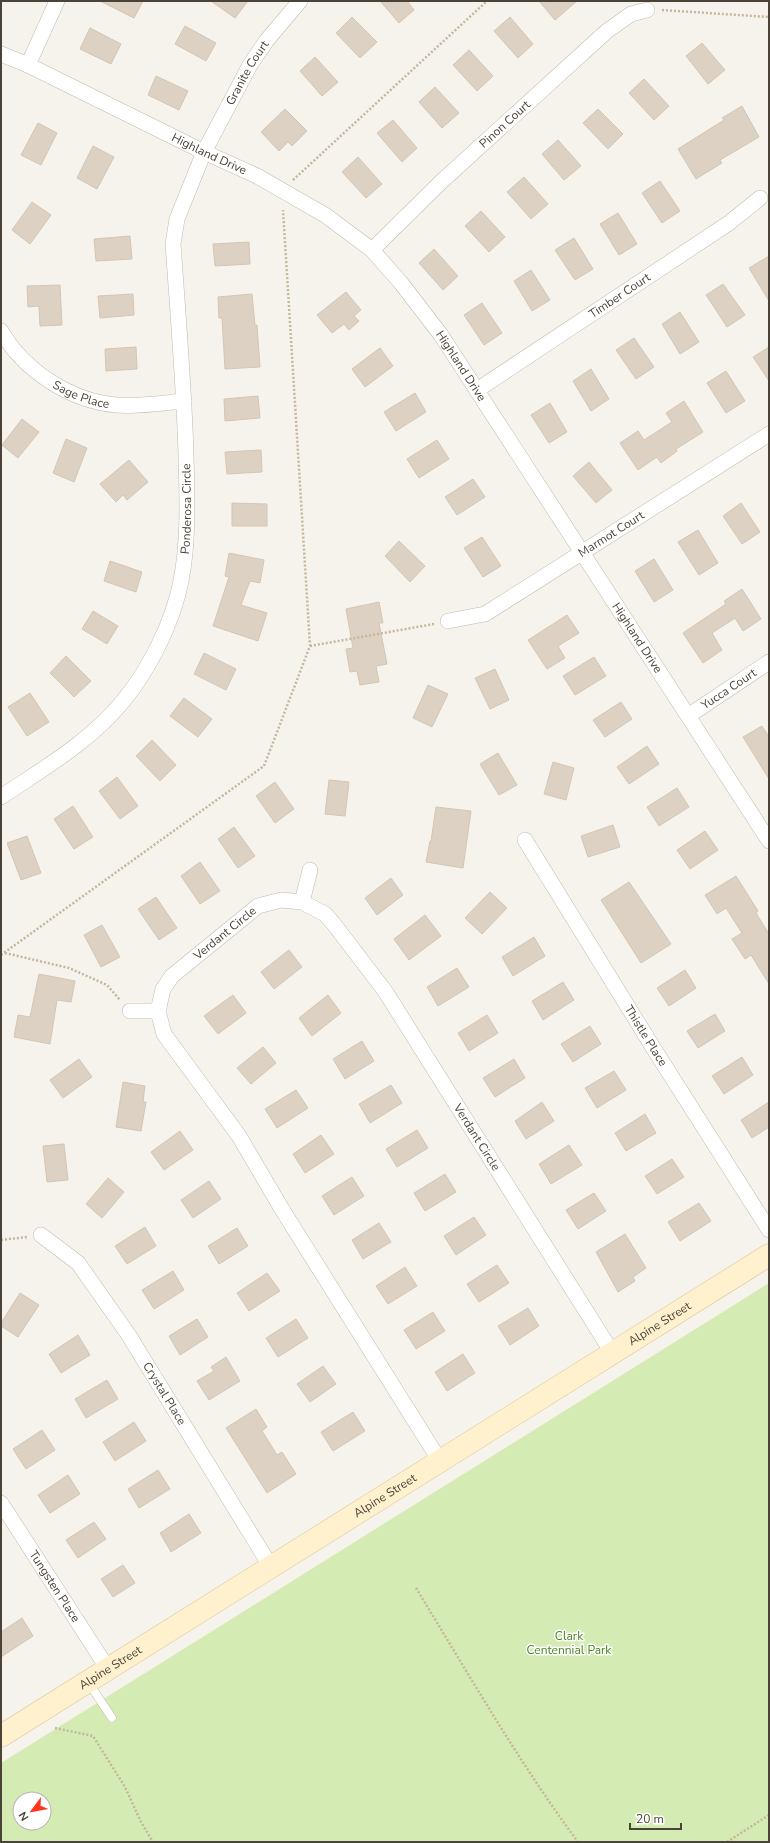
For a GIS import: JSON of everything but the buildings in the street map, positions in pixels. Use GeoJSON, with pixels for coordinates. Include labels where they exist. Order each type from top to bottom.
{"type":"FeatureCollection","features":[{"type":"Feature","properties":{"kind":"street"},"geometry":{"type":"LineString","coordinates":[[28,65],[57,1]]}},
{"type":"Feature","properties":{"kind":"street","name":"Granite Court"},"geometry":{"type":"LineString","coordinates":[[204,152],[250,65],[267,40],[300,1]]}},
{"type":"Feature","properties":{"kind":"street","name":"Pinon Court"},"geometry":{"type":"LineString","coordinates":[[372,250],[441,182],[608,31],[631,14],[648,10]]}},
{"type":"Feature","properties":{"kind":"street","name":"Highland Drive"},"geometry":{"type":"LineString","coordinates":[[1,54],[28,65],[204,152],[257,176],[324,215],[372,250],[401,283],[441,335],[769,841]]}},
{"type":"Feature","properties":{"kind":"street","name":"Ponderosa Circle"},"geometry":{"type":"LineString","coordinates":[[1,798],[88,738],[124,700],[146,667],[164,632],[181,582],[188,530],[184,401],[173,244],[177,219],[204,152]]}},
{"type":"Feature","properties":{"kind":"street","name":"Timber Court"},"geometry":{"type":"LineString","coordinates":[[477,390],[729,223],[760,198]]}},
{"type":"Feature","properties":{"kind":"street","name":"Sage Place"},"geometry":{"type":"LineString","coordinates":[[1,331],[24,360],[51,382],[82,398],[117,405],[184,401]]}},
{"type":"Feature","properties":{"kind":"street","name":"Marmot Court"},"geometry":{"type":"LineString","coordinates":[[448,621],[486,614],[769,434]]}},
{"type":"Feature","properties":{"kind":"street","name":"Yucca Court"},"geometry":{"type":"LineString","coordinates":[[688,716],[769,662]]}},
{"type":"Feature","properties":{"kind":"street","name":"Thistle Place"},"geometry":{"type":"LineString","coordinates":[[525,840],[658,1056],[769,1230]]}},
{"type":"Feature","properties":{"kind":"street"},"geometry":{"type":"LineString","coordinates":[[302,902],[310,870]]}},
{"type":"Feature","properties":{"kind":"street","name":"Verdant Circle"},"geometry":{"type":"LineString","coordinates":[[440,1461],[283,1211],[239,1136],[164,1034],[158,1011],[163,989],[172,976],[258,906],[281,900],[302,902],[325,914],[333,922],[385,991],[613,1354]]}},
{"type":"Feature","properties":{"kind":"street"},"geometry":{"type":"LineString","coordinates":[[130,1010],[158,1011]]}},
{"type":"Feature","properties":{"kind":"street","name":"Crystal Place"},"geometry":{"type":"LineString","coordinates":[[41,1235],[78,1263],[128,1334],[271,1567]]}},
{"type":"Feature","properties":{"kind":"street","name":"Alpine Street"},"geometry":{"type":"LineString","coordinates":[[1,1736],[769,1255]]}},
{"type":"Feature","properties":{"kind":"street","name":"Tungsten Place"},"geometry":{"type":"LineString","coordinates":[[1,1503],[108,1669]]}},
{"type":"Feature","properties":{"kind":"lane"},"geometry":{"type":"LineString","coordinates":[[88,1682],[112,1718]]}},
{"type":"Feature","properties":{"kind":"path"},"geometry":{"type":"LineString","coordinates":[[1,955],[264,766],[310,646],[282,190],[487,1]]}},
{"type":"Feature","properties":{"kind":"path"},"geometry":{"type":"LineString","coordinates":[[648,10],[769,17]]}},
{"type":"Feature","properties":{"kind":"path"},"geometry":{"type":"LineString","coordinates":[[310,646],[448,621]]}},
{"type":"Feature","properties":{"kind":"path"},"geometry":{"type":"LineString","coordinates":[[4,953],[70,968],[107,985],[130,1010]]}},
{"type":"Feature","properties":{"kind":"path"},"geometry":{"type":"LineString","coordinates":[[1,1240],[41,1235]]}},
{"type":"Feature","properties":{"kind":"path"},"geometry":{"type":"LineString","coordinates":[[416,1588],[519,1757],[547,1800],[578,1842]]}},
{"type":"Feature","properties":{"kind":"path"},"geometry":{"type":"LineString","coordinates":[[55,1728],[93,1736],[125,1787],[141,1822],[153,1842]]}},
{"type":"Feature","properties":{"kind":"path"},"geometry":{"type":"LineString","coordinates":[[728,1842],[769,1815]]}},
{"type":"Feature","properties":{"kind":"green space","name":"Clark Centennial Park"},"geometry":{"type":"Polygon","coordinates":[[[769,1283],[769,1842],[1,1842],[1,1763],[769,1283]]]}}]}
